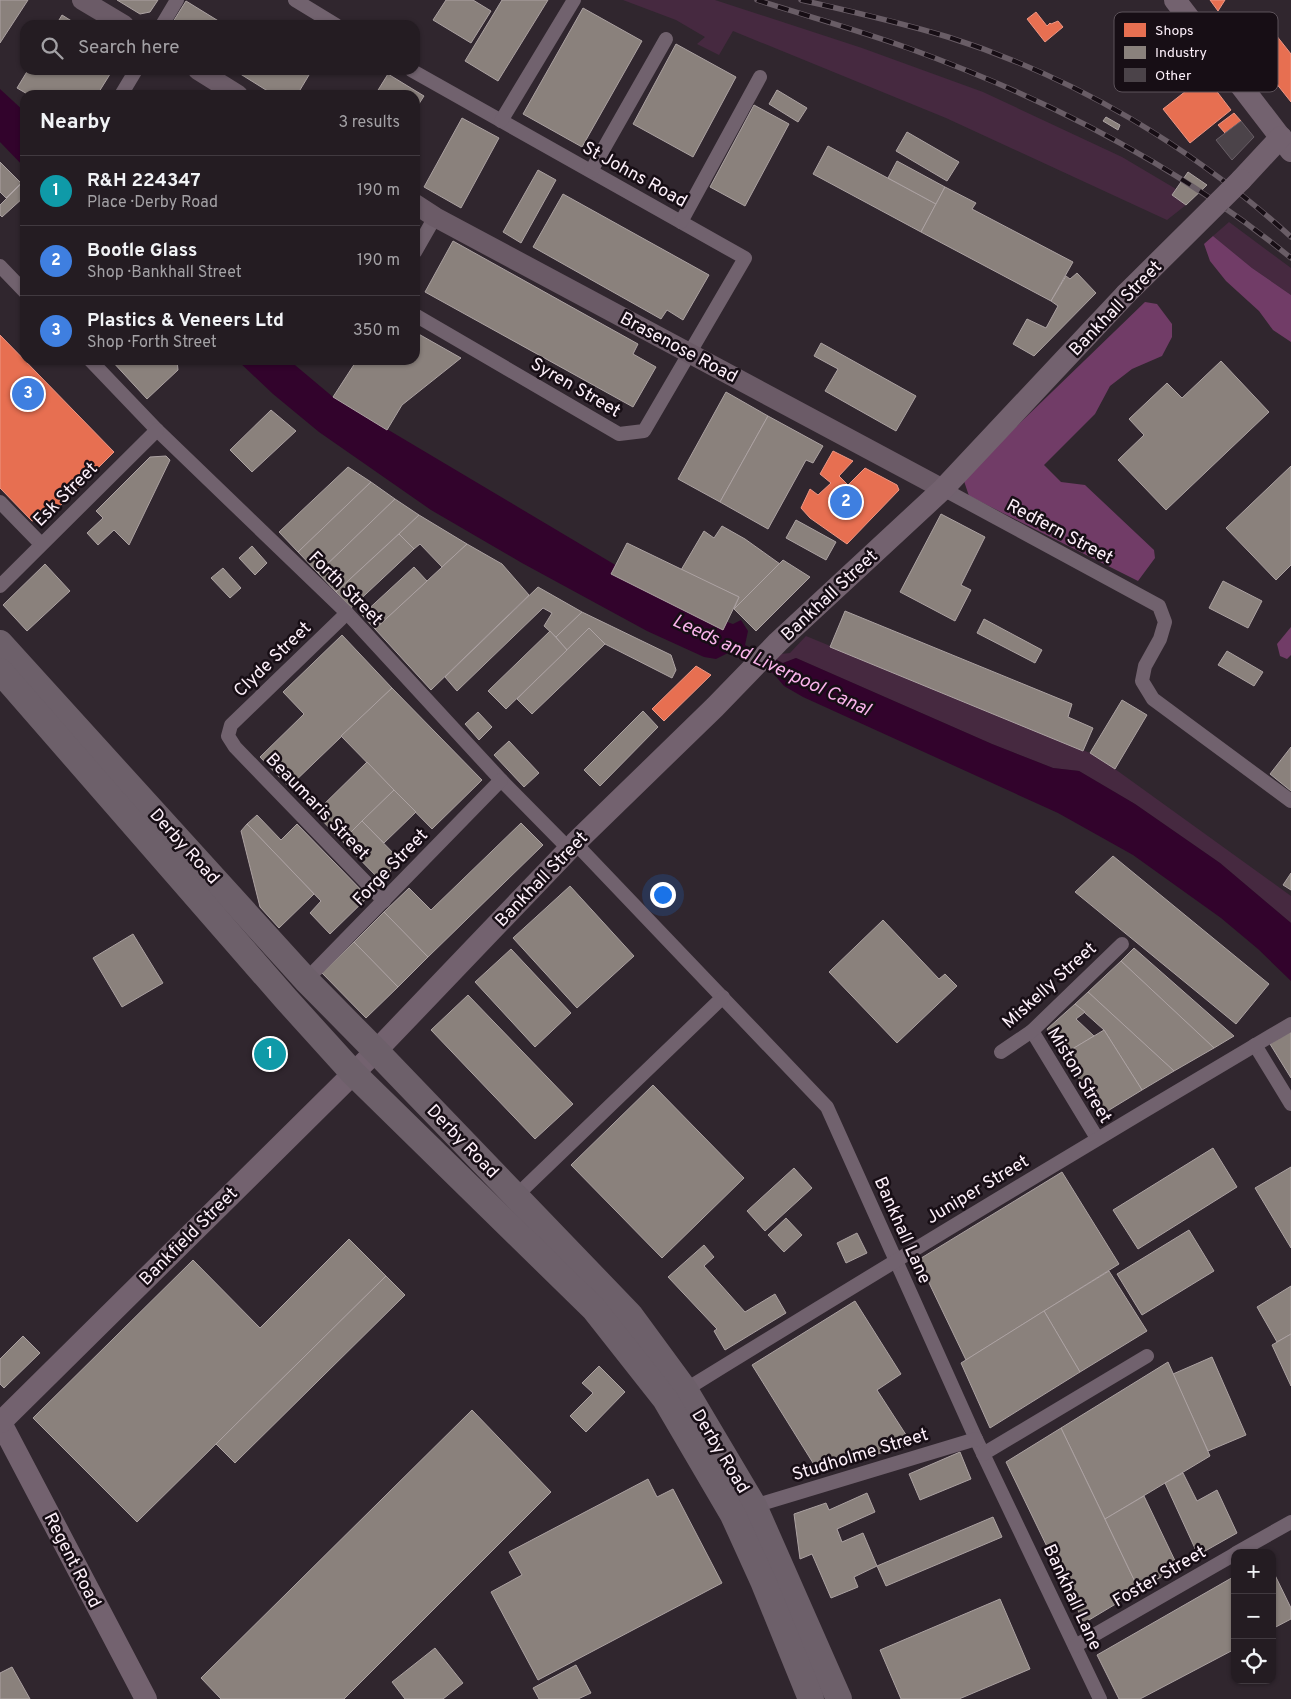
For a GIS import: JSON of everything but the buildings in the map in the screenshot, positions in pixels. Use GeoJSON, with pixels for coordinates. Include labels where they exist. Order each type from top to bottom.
{"type":"FeatureCollection","features":[{"type":"Feature","properties":{"kind":"highway","name":"Derby Road"},"geometry":{"type":"LineString","coordinates":[[0,643],[306,980],[630,1315],[685,1390],[754,1506],[839,1699]]}},
{"type":"Feature","properties":{"kind":"highway","name":"Derby Road"},"geometry":{"type":"LineString","coordinates":[[0,670],[280,992],[353,1073],[594,1309],[664,1399],[733,1515],[811,1699]]}},
{"type":"Feature","properties":{"kind":"highway"},"geometry":{"type":"LineString","coordinates":[[261,930],[277,959],[352,1044],[356,1058],[353,1073]]}},
{"type":"Feature","properties":{"kind":"highway"},"geometry":{"type":"LineString","coordinates":[[376,1051],[373,1064],[378,1073],[460,1159],[474,1192]]}},
{"type":"Feature","properties":{"kind":"main road"},"geometry":{"type":"LineString","coordinates":[[82,0],[116,20]]}},
{"type":"Feature","properties":{"kind":"main road"},"geometry":{"type":"LineString","coordinates":[[1175,0],[1184,12]]}},
{"type":"Feature","properties":{"kind":"main road"},"geometry":{"type":"LineString","coordinates":[[206,75],[230,90]]}},
{"type":"Feature","properties":{"kind":"main road"},"geometry":{"type":"LineString","coordinates":[[1246,92],[1286,144]]}},
{"type":"Feature","properties":{"kind":"main road","name":"Bankhall Street"},"geometry":{"type":"LineString","coordinates":[[376,1051],[572,846],[778,642],[943,488],[1126,294],[1241,180],[1286,144]]}},
{"type":"Feature","properties":{"kind":"main road","name":"Brasenose Road"},"geometry":{"type":"LineString","coordinates":[[420,207],[943,488]]}},
{"type":"Feature","properties":{"kind":"main road","name":"Bankfield Street"},"geometry":{"type":"LineString","coordinates":[[0,1421],[376,1051]]}},
{"type":"Feature","properties":{"kind":"main road","name":"Regent Road"},"geometry":{"type":"LineString","coordinates":[[0,1421],[146,1699]]}},
{"type":"Feature","properties":{"kind":"street"},"geometry":{"type":"LineString","coordinates":[[165,20],[177,0]]}},
{"type":"Feature","properties":{"kind":"street"},"geometry":{"type":"LineString","coordinates":[[295,0],[328,20]]}},
{"type":"Feature","properties":{"kind":"street"},"geometry":{"type":"LineString","coordinates":[[501,121],[574,0]]}},
{"type":"Feature","properties":{"kind":"street"},"geometry":{"type":"LineString","coordinates":[[591,171],[666,39]]}},
{"type":"Feature","properties":{"kind":"street"},"geometry":{"type":"LineString","coordinates":[[124,90],[133,75]]}},
{"type":"Feature","properties":{"kind":"street","name":"St Johns Road"},"geometry":{"type":"LineString","coordinates":[[420,75],[745,258],[691,353]]}},
{"type":"Feature","properties":{"kind":"street"},"geometry":{"type":"LineString","coordinates":[[681,222],[760,78]]}},
{"type":"Feature","properties":{"kind":"street"},"geometry":{"type":"LineString","coordinates":[[420,243],[435,217]]}},
{"type":"Feature","properties":{"kind":"street"},"geometry":{"type":"LineString","coordinates":[[0,266],[20,287]]}},
{"type":"Feature","properties":{"kind":"street","name":"Syren Street"},"geometry":{"type":"LineString","coordinates":[[420,318],[619,434],[644,431],[691,353]]}},
{"type":"Feature","properties":{"kind":"street","name":"Forth Street"},"geometry":{"type":"LineString","coordinates":[[95,365],[157,430],[347,613],[501,780],[572,846]]}},
{"type":"Feature","properties":{"kind":"street","name":"Esk Street"},"geometry":{"type":"LineString","coordinates":[[0,586],[157,430]]}},
{"type":"Feature","properties":{"kind":"street","name":"Redfern Street"},"geometry":{"type":"LineString","coordinates":[[943,488],[1159,606],[1165,622],[1160,639],[1145,666],[1142,681],[1153,699],[1291,801]]}},
{"type":"Feature","properties":{"kind":"street"},"geometry":{"type":"LineString","coordinates":[[0,502],[41,544]]}},
{"type":"Feature","properties":{"kind":"street","name":"Clyde Street"},"geometry":{"type":"LineString","coordinates":[[228,736],[230,725],[347,613]]}},
{"type":"Feature","properties":{"kind":"street","name":"Beaumaris Street"},"geometry":{"type":"LineString","coordinates":[[228,736],[235,747],[384,901]]}},
{"type":"Feature","properties":{"kind":"street","name":"Forge Street"},"geometry":{"type":"LineString","coordinates":[[306,980],[501,780]]}},
{"type":"Feature","properties":{"kind":"street","name":"Bankhall Lane"},"geometry":{"type":"LineString","coordinates":[[572,846],[723,997],[827,1107],[976,1439],[1100,1699]]}},
{"type":"Feature","properties":{"kind":"street","name":"Miskelly Street"},"geometry":{"type":"LineString","coordinates":[[1001,1052],[1032,1031],[1122,944]]}},
{"type":"Feature","properties":{"kind":"street"},"geometry":{"type":"LineString","coordinates":[[516,1196],[723,997]]}},
{"type":"Feature","properties":{"kind":"street","name":"Juniper Street"},"geometry":{"type":"LineString","coordinates":[[685,1390],[1097,1138],[1291,1024]]}},
{"type":"Feature","properties":{"kind":"street","name":"Miston Street"},"geometry":{"type":"LineString","coordinates":[[1032,1031],[1097,1138]]}},
{"type":"Feature","properties":{"kind":"street"},"geometry":{"type":"LineString","coordinates":[[1255,1045],[1291,1104]]}},
{"type":"Feature","properties":{"kind":"street"},"geometry":{"type":"LineString","coordinates":[[983,1454],[1147,1356]]}},
{"type":"Feature","properties":{"kind":"street","name":"Studholme Street"},"geometry":{"type":"LineString","coordinates":[[754,1506],[976,1439]]}},
{"type":"Feature","properties":{"kind":"street","name":"Foster Street"},"geometry":{"type":"LineString","coordinates":[[1242,1549],[1291,1522]]}},
{"type":"Feature","properties":{"kind":"street","name":"Foster Street"},"geometry":{"type":"LineString","coordinates":[[1075,1646],[1231,1555]]}},
{"type":"Feature","properties":{"kind":"shaded area"},"geometry":{"type":"Polygon","coordinates":[[[623,0],[715,0],[862,48],[983,92],[1122,157],[1176,189],[1172,195],[1186,205],[1167,220],[946,118],[733,31],[719,55],[697,44],[705,37],[676,20],[623,0]]]}},
{"type":"Feature","properties":{"kind":"shaded area"},"geometry":{"type":"Polygon","coordinates":[[[1229,222],[1291,268],[1291,295],[1252,268],[1213,236],[1229,222]]]}},
{"type":"Feature","properties":{"kind":"shaded area"},"geometry":{"type":"Polygon","coordinates":[[[1213,236],[1252,268],[1291,295],[1291,342],[1273,330],[1259,311],[1226,281],[1210,261],[1204,244],[1213,236]]]}},
{"type":"Feature","properties":{"kind":"shaded area"},"geometry":{"type":"Polygon","coordinates":[[[1145,302],[1157,304],[1172,324],[1172,337],[1162,356],[1132,369],[1110,386],[1095,414],[1044,465],[1061,482],[1085,485],[1154,550],[1155,558],[1138,581],[969,496],[963,478],[1145,302]]]}},
{"type":"Feature","properties":{"kind":"shaded area"},"geometry":{"type":"Polygon","coordinates":[[[1291,627],[1291,655],[1287,659],[1280,656],[1277,644],[1291,627]]]}},
{"type":"Feature","properties":{"kind":"shaded area"},"geometry":{"type":"Polygon","coordinates":[[[806,636],[1090,753],[1291,896],[1291,923],[1220,863],[1135,804],[1079,771],[1053,768],[992,744],[796,658],[783,663],[776,659],[780,654],[790,653],[806,636]]]}},
{"type":"Feature","properties":{"kind":"water"},"geometry":{"type":"Polygon","coordinates":[[[0,89],[20,107],[20,163],[0,142],[0,89]]]}},
{"type":"Feature","properties":{"kind":"water","name":"Leeds and Liverpool Canal"},"geometry":{"type":"Polygon","coordinates":[[[242,365],[295,365],[333,397],[723,629],[727,622],[733,624],[741,620],[748,631],[745,645],[783,663],[796,658],[992,744],[1053,768],[1079,771],[1135,804],[1220,863],[1291,923],[1291,981],[1258,949],[1221,918],[1133,855],[1058,813],[803,697],[784,686],[773,673],[728,653],[716,659],[704,657],[647,631],[522,563],[431,510],[319,432],[273,394],[242,365]]]}},
{"type":"Feature","properties":{"kind":"railway"},"geometry":{"type":"LineString","coordinates":[[757,0],[908,48],[1010,89],[1060,112],[1157,164],[1203,193],[1248,224],[1291,258]]}},
{"type":"Feature","properties":{"kind":"railway"},"geometry":{"type":"LineString","coordinates":[[801,0],[948,37],[995,53],[1041,72],[1130,118],[1172,145],[1214,173],[1291,237]]}},
{"type":"Feature","properties":{"kind":"place","name":"Plastics & Veneers Ltd"},"geometry":{"type":"Point","coordinates":[28,394]}},
{"type":"Feature","properties":{"kind":"place","name":"Bootle Glass"},"geometry":{"type":"Point","coordinates":[846,502]}},
{"type":"Feature","properties":{"kind":"place","name":"R&H 224347"},"geometry":{"type":"Point","coordinates":[270,1054]}}]}
